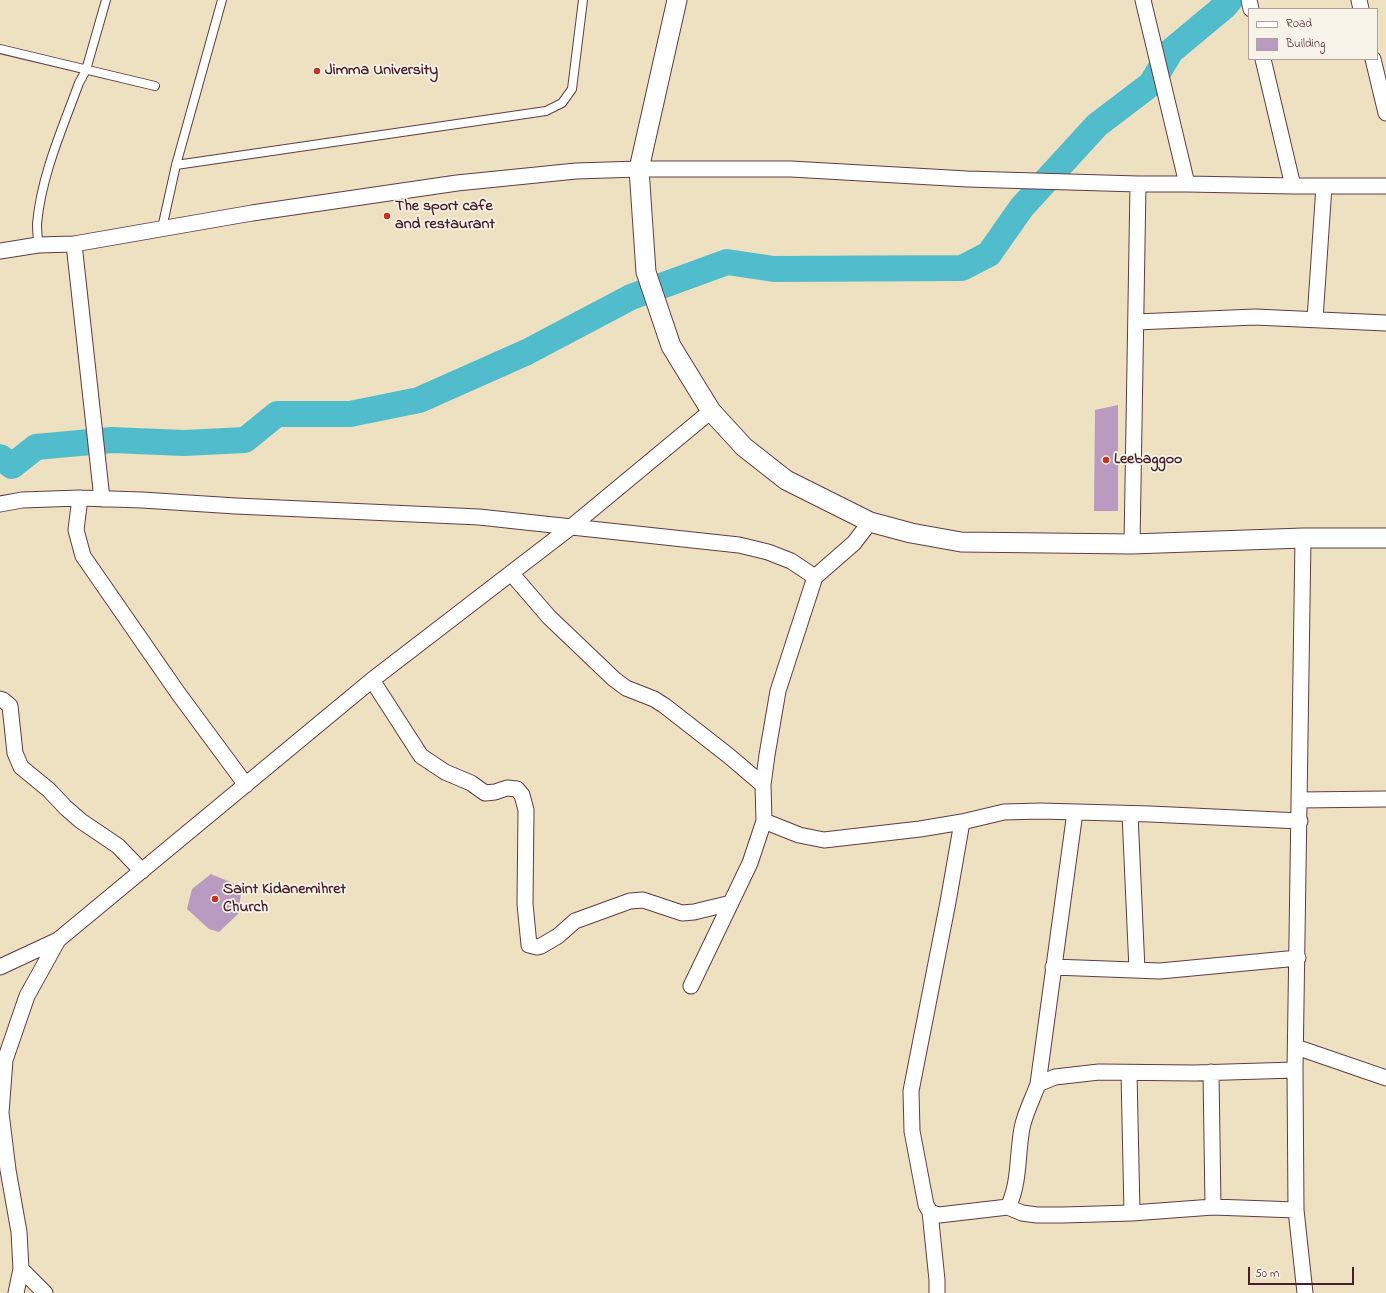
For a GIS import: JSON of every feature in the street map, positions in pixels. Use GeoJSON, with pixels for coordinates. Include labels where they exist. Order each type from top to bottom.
{"type":"FeatureCollection","features":[{"type":"Feature","properties":{"kind":"street"},"geometry":{"type":"LineString","coordinates":[[678,0],[639,169],[646,272],[671,346],[711,411],[744,447],[786,480],[870,522],[911,533],[961,542],[1132,544],[1303,538],[1386,538]]}},
{"type":"Feature","properties":{"kind":"street"},"geometry":{"type":"LineString","coordinates":[[1143,0],[1187,184]]}},
{"type":"Feature","properties":{"kind":"street"},"geometry":{"type":"LineString","coordinates":[[1263,60],[1293,186]]}},
{"type":"Feature","properties":{"kind":"street"},"geometry":{"type":"LineString","coordinates":[[1373,60],[1386,113]]}},
{"type":"Feature","properties":{"kind":"street"},"geometry":{"type":"LineString","coordinates":[[0,251],[38,245],[74,244],[252,213],[457,183],[576,171],[792,168],[967,179],[1138,184],[1386,186]]}},
{"type":"Feature","properties":{"kind":"street"},"geometry":{"type":"LineString","coordinates":[[1132,544],[1138,184]]}},
{"type":"Feature","properties":{"kind":"street"},"geometry":{"type":"LineString","coordinates":[[1315,320],[1324,186]]}},
{"type":"Feature","properties":{"kind":"street"},"geometry":{"type":"LineString","coordinates":[[74,244],[102,499]]}},
{"type":"Feature","properties":{"kind":"street"},"geometry":{"type":"LineString","coordinates":[[1136,322],[1255,317],[1386,322]]}},
{"type":"Feature","properties":{"kind":"street"},"geometry":{"type":"LineString","coordinates":[[0,967],[58,940],[372,680],[571,527],[711,411]]}},
{"type":"Feature","properties":{"kind":"street"},"geometry":{"type":"LineString","coordinates":[[80,498],[76,530],[83,556],[178,693],[246,785]]}},
{"type":"Feature","properties":{"kind":"street"},"geometry":{"type":"LineString","coordinates":[[0,504],[22,500],[80,498],[479,517],[739,545],[768,552],[791,561],[815,577]]}},
{"type":"Feature","properties":{"kind":"street"},"geometry":{"type":"LineString","coordinates":[[691,986],[750,863],[764,821],[763,785],[778,691],[815,577],[854,543],[870,522]]}},
{"type":"Feature","properties":{"kind":"street"},"geometry":{"type":"LineString","coordinates":[[1303,538],[1298,958],[1295,1070],[1296,1210],[1305,1293]]}},
{"type":"Feature","properties":{"kind":"street"},"geometry":{"type":"LineString","coordinates":[[511,573],[549,617],[614,679],[626,688],[654,699],[665,706],[729,756],[763,785]]}},
{"type":"Feature","properties":{"kind":"street"},"geometry":{"type":"LineString","coordinates":[[372,680],[421,756],[445,772],[471,783],[485,793],[495,792],[507,788],[517,789],[522,795],[526,810],[525,904],[529,945],[537,947],[541,946],[558,936],[575,922],[630,901],[643,900],[682,913],[694,912],[731,903]]}},
{"type":"Feature","properties":{"kind":"street"},"geometry":{"type":"LineString","coordinates":[[0,699],[10,706],[15,754],[21,767],[49,790],[81,821],[118,846],[142,871]]}},
{"type":"Feature","properties":{"kind":"street"},"geometry":{"type":"LineString","coordinates":[[1299,800],[1386,799]]}},
{"type":"Feature","properties":{"kind":"street"},"geometry":{"type":"LineString","coordinates":[[764,821],[799,835],[824,840],[920,829],[962,822],[1004,812],[1075,812],[1300,821]]}},
{"type":"Feature","properties":{"kind":"street"},"geometry":{"type":"LineString","coordinates":[[1008,1207],[1015,1186],[1022,1127],[1038,1084],[1075,812]]}},
{"type":"Feature","properties":{"kind":"street"},"geometry":{"type":"LineString","coordinates":[[1130,814],[1137,970]]}},
{"type":"Feature","properties":{"kind":"street"},"geometry":{"type":"LineString","coordinates":[[937,1293],[930,1212],[926,1205],[912,1131],[911,1091],[962,822]]}},
{"type":"Feature","properties":{"kind":"street"},"geometry":{"type":"LineString","coordinates":[[16,1293],[21,1269],[19,1232],[8,1170],[1,1113],[4,1060],[27,996],[58,940]]}},
{"type":"Feature","properties":{"kind":"street"},"geometry":{"type":"LineString","coordinates":[[1053,967],[1116,968],[1160,971],[1298,958]]}},
{"type":"Feature","properties":{"kind":"street"},"geometry":{"type":"LineString","coordinates":[[1296,1047],[1386,1078]]}},
{"type":"Feature","properties":{"kind":"street"},"geometry":{"type":"LineString","coordinates":[[1038,1084],[1055,1077],[1099,1072],[1295,1070]]}},
{"type":"Feature","properties":{"kind":"street"},"geometry":{"type":"LineString","coordinates":[[1129,1072],[1132,1212]]}},
{"type":"Feature","properties":{"kind":"street"},"geometry":{"type":"LineString","coordinates":[[1212,1072],[1213,1207]]}},
{"type":"Feature","properties":{"kind":"street"},"geometry":{"type":"LineString","coordinates":[[930,1212],[938,1215],[1008,1207],[1022,1213],[1037,1215],[1132,1212],[1213,1207],[1296,1210]]}},
{"type":"Feature","properties":{"kind":"street"},"geometry":{"type":"LineString","coordinates":[[21,1269],[45,1293]]}},
{"type":"Feature","properties":{"kind":"lane"},"geometry":{"type":"LineString","coordinates":[[38,245],[37,225],[46,175],[79,83],[86,70],[106,0]]}},
{"type":"Feature","properties":{"kind":"lane"},"geometry":{"type":"LineString","coordinates":[[162,228],[176,165],[222,0]]}},
{"type":"Feature","properties":{"kind":"lane"},"geometry":{"type":"LineString","coordinates":[[176,165],[546,111],[562,102],[572,90],[583,0]]}},
{"type":"Feature","properties":{"kind":"lane"},"geometry":{"type":"LineString","coordinates":[[0,49],[155,86]]}},
{"type":"Feature","properties":{"kind":"building","name":"Leebaggoo"},"geometry":{"type":"Polygon","coordinates":[[[1118,405],[1118,511],[1094,511],[1095,410],[1118,405]]]}},
{"type":"Feature","properties":{"kind":"building","name":"Saint Kidanemihret Church"},"geometry":{"type":"Polygon","coordinates":[[[211,874],[242,887],[238,914],[219,932],[209,929],[187,909],[192,889],[211,874]]]}},
{"type":"Feature","properties":{"kind":"waterway"},"geometry":{"type":"LineString","coordinates":[[0,457],[12,466],[36,447],[112,440],[184,443],[245,440],[277,414],[350,414],[419,400],[527,352],[631,297],[727,262],[774,269],[962,268],[989,254],[1022,207],[1097,125],[1151,84],[1171,51],[1225,6],[1230,0]]}},
{"type":"Feature","properties":{"kind":"place","name":"Jimma University"},"geometry":{"type":"Point","coordinates":[317,71]}},
{"type":"Feature","properties":{"kind":"place","name":"The sport cafe and restaurant"},"geometry":{"type":"Point","coordinates":[387,216]}},
{"type":"Feature","properties":{"kind":"place","name":"Leebaggoo"},"geometry":{"type":"Point","coordinates":[1106,460]}},
{"type":"Feature","properties":{"kind":"place","name":"Saint Kidanemihret Church"},"geometry":{"type":"Point","coordinates":[215,899]}}]}
